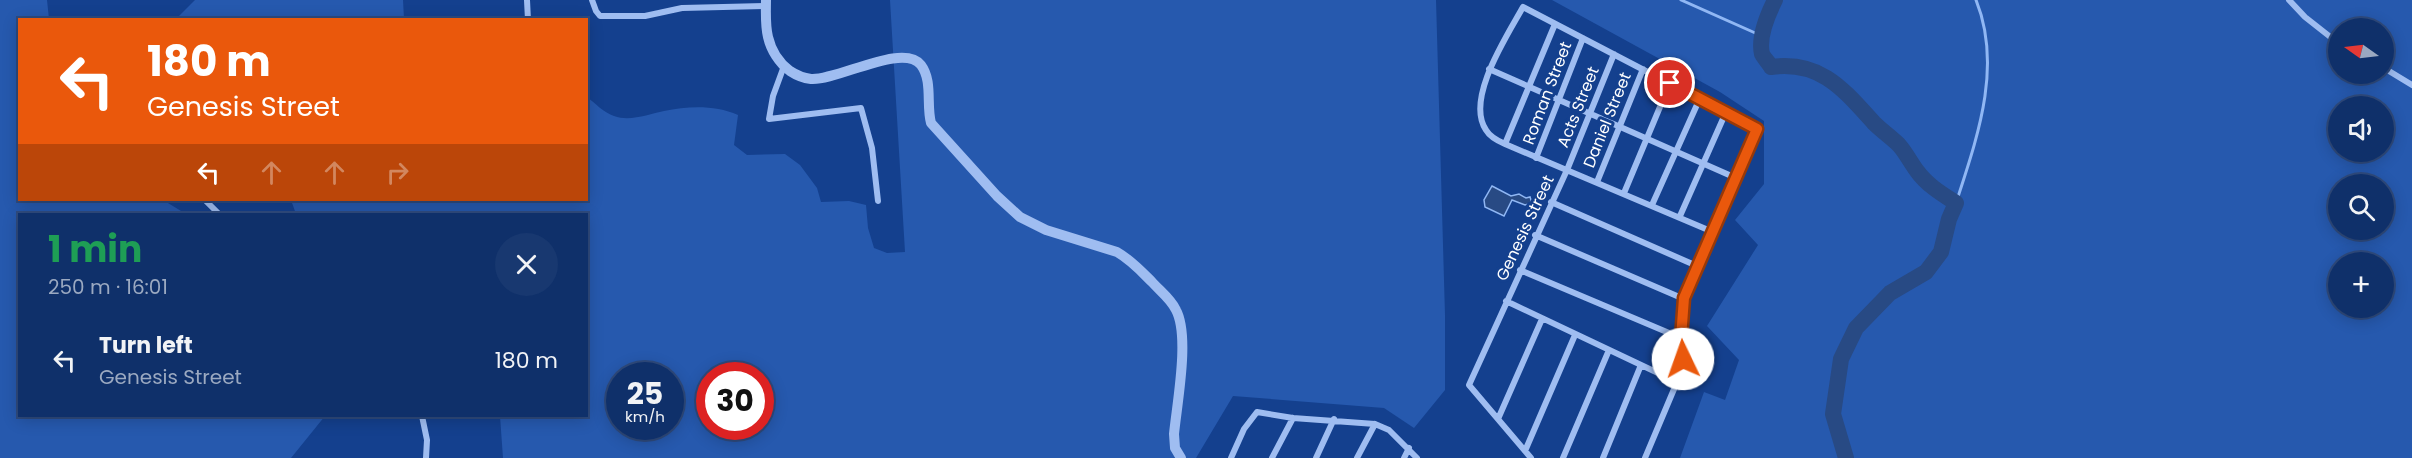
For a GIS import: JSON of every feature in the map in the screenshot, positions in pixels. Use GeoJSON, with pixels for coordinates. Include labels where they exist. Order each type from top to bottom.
{"type":"FeatureCollection","features":[{"type":"Feature","properties":{"kind":"street"},"geometry":{"type":"LineString","coordinates":[[527,0],[528,18]]}},
{"type":"Feature","properties":{"kind":"street"},"geometry":{"type":"LineString","coordinates":[[592,0],[600,16],[645,15],[682,8],[766,3],[767,36],[774,52],[784,66],[801,77],[822,78],[882,60],[904,57],[919,62],[925,73],[931,123],[997,196],[1020,217],[1046,230],[1117,252],[1137,267],[1171,303],[1181,324],[1183,340],[1174,434],[1175,448],[1181,458]]}},
{"type":"Feature","properties":{"kind":"street"},"geometry":{"type":"LineString","coordinates":[[2289,0],[2305,17],[2328,35]]}},
{"type":"Feature","properties":{"kind":"street","name":"Genesis Street"},"geometry":{"type":"LineString","coordinates":[[1531,458],[1469,385],[1567,170],[1491,136],[1481,119],[1481,106],[1489,69],[1523,7],[1757,129],[1684,298],[1681,338],[1683,359],[1677,382],[1645,458]]}},
{"type":"Feature","properties":{"kind":"street"},"geometry":{"type":"LineString","coordinates":[[1505,144],[1555,24]]}},
{"type":"Feature","properties":{"kind":"street","name":"Roman Street"},"geometry":{"type":"LineString","coordinates":[[1536,158],[1583,38]]}},
{"type":"Feature","properties":{"kind":"street","name":"Acts Street"},"geometry":{"type":"LineString","coordinates":[[1567,170],[1614,54]]}},
{"type":"Feature","properties":{"kind":"street"},"geometry":{"type":"LineString","coordinates":[[784,66],[773,96],[769,119],[861,108],[872,148],[878,201]]}},
{"type":"Feature","properties":{"kind":"street"},"geometry":{"type":"LineString","coordinates":[[1489,69],[1736,178]]}},
{"type":"Feature","properties":{"kind":"street","name":"Daniel Street"},"geometry":{"type":"LineString","coordinates":[[1597,182],[1643,69]]}},
{"type":"Feature","properties":{"kind":"street"},"geometry":{"type":"LineString","coordinates":[[2394,74],[2412,85]]}},
{"type":"Feature","properties":{"kind":"street"},"geometry":{"type":"LineString","coordinates":[[1624,193],[1670,83]]}},
{"type":"Feature","properties":{"kind":"street"},"geometry":{"type":"LineString","coordinates":[[1652,205],[1700,98]]}},
{"type":"Feature","properties":{"kind":"street"},"geometry":{"type":"LineString","coordinates":[[1680,216],[1726,111]]}},
{"type":"Feature","properties":{"kind":"street"},"geometry":{"type":"LineString","coordinates":[[1567,170],[1680,216],[1713,232]]}},
{"type":"Feature","properties":{"kind":"street"},"geometry":{"type":"LineString","coordinates":[[206,201],[218,213]]}},
{"type":"Feature","properties":{"kind":"street"},"geometry":{"type":"LineString","coordinates":[[1551,202],[1697,266]]}},
{"type":"Feature","properties":{"kind":"street"},"geometry":{"type":"LineString","coordinates":[[1536,235],[1684,298]]}},
{"type":"Feature","properties":{"kind":"street"},"geometry":{"type":"LineString","coordinates":[[1520,270],[1681,338]]}},
{"type":"Feature","properties":{"kind":"street"},"geometry":{"type":"LineString","coordinates":[[1506,301],[1677,382]]}},
{"type":"Feature","properties":{"kind":"street"},"geometry":{"type":"LineString","coordinates":[[1498,418],[1542,319]]}},
{"type":"Feature","properties":{"kind":"street"},"geometry":{"type":"LineString","coordinates":[[1525,451],[1575,335]]}},
{"type":"Feature","properties":{"kind":"street"},"geometry":{"type":"LineString","coordinates":[[1563,458],[1609,350]]}},
{"type":"Feature","properties":{"kind":"street"},"geometry":{"type":"LineString","coordinates":[[1603,458],[1641,365]]}},
{"type":"Feature","properties":{"kind":"street"},"geometry":{"type":"LineString","coordinates":[[1230,458],[1244,429],[1257,412],[1293,418],[1334,419],[1375,424],[1389,430],[1417,458]]}},
{"type":"Feature","properties":{"kind":"street"},"geometry":{"type":"LineString","coordinates":[[422,417],[427,440],[426,458]]}},
{"type":"Feature","properties":{"kind":"street"},"geometry":{"type":"LineString","coordinates":[[1272,458],[1293,418]]}},
{"type":"Feature","properties":{"kind":"street"},"geometry":{"type":"LineString","coordinates":[[1316,458],[1334,419]]}},
{"type":"Feature","properties":{"kind":"street"},"geometry":{"type":"LineString","coordinates":[[1357,458],[1375,424]]}},
{"type":"Feature","properties":{"kind":"street"},"geometry":{"type":"LineString","coordinates":[[1404,458],[1409,448]]}},
{"type":"Feature","properties":{"kind":"shaded area"},"geometry":{"type":"Polygon","coordinates":[[[0,0],[47,0],[49,18],[18,18],[18,201],[165,201],[184,213],[18,213],[18,417],[324,417],[291,458],[0,458],[0,0]]]}},
{"type":"Feature","properties":{"kind":"shaded area"},"geometry":{"type":"Polygon","coordinates":[[[195,0],[403,0],[404,18],[177,18],[195,0]]]}},
{"type":"Feature","properties":{"kind":"shaded area"},"geometry":{"type":"Polygon","coordinates":[[[890,0],[1436,0],[1445,390],[1414,428],[1384,408],[1233,396],[1196,458],[503,458],[500,417],[588,417],[588,213],[296,213],[291,201],[588,201],[588,98],[607,113],[620,118],[633,118],[692,107],[720,109],[738,115],[734,145],[747,155],[785,154],[800,165],[817,188],[821,202],[849,201],[866,205],[868,228],[874,248],[887,253],[905,252],[890,0]]]}},
{"type":"Feature","properties":{"kind":"shaded area"},"geometry":{"type":"Polygon","coordinates":[[[1552,0],[2412,0],[2412,458],[1680,458],[1704,392],[1725,400],[1739,360],[1707,326],[1758,245],[1735,220],[1764,184],[1764,121],[1720,92],[1552,0]]]}},
{"type":"Feature","properties":{"kind":"shaded area"},"geometry":{"type":"Polygon","coordinates":[[[1492,186],[1511,196],[1519,194],[1526,198],[1530,197],[1532,203],[1525,205],[1512,200],[1504,216],[1485,207],[1484,200],[1492,186]]]}},
{"type":"Feature","properties":{"kind":"waterway"},"geometry":{"type":"LineString","coordinates":[[1681,0],[1762,36]]}},
{"type":"Feature","properties":{"kind":"waterway"},"geometry":{"type":"LineString","coordinates":[[1775,0],[1761,40],[1762,54],[1771,67],[1804,68],[1830,80],[1899,145],[1925,181],[1956,203],[1949,219],[1941,252],[1926,272],[1890,293],[1856,328],[1841,359],[1833,414],[1846,458]]}},
{"type":"Feature","properties":{"kind":"waterway"},"geometry":{"type":"LineString","coordinates":[[1956,203],[1979,128],[1987,77],[1984,25],[1976,0]]}},
{"type":"Feature","properties":{"kind":"route"},"geometry":{"type":"LineString","coordinates":[[1670,83],[1757,129],[1684,298],[1681,338],[1683,359]]}}]}
